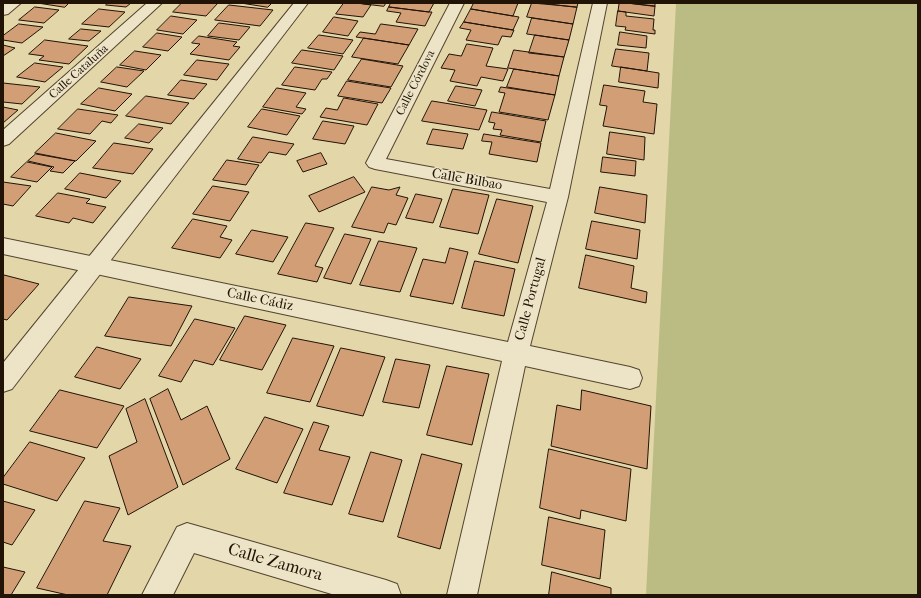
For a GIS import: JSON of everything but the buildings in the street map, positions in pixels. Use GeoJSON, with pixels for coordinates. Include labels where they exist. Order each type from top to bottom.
{"type":"FeatureCollection","features":[{"type":"Feature","properties":{"kind":"street"},"geometry":{"type":"LineString","coordinates":[[3,11],[14,3]]}},
{"type":"Feature","properties":{"kind":"street","name":"Calle Cataluña"},"geometry":{"type":"LineString","coordinates":[[3,140],[155,3]]}},
{"type":"Feature","properties":{"kind":"street"},"geometry":{"type":"LineString","coordinates":[[3,380],[301,3]]}},
{"type":"Feature","properties":{"kind":"street","name":"Calle Córdova"},"geometry":{"type":"LineString","coordinates":[[375,163],[457,3]]}},
{"type":"Feature","properties":{"kind":"street","name":"Calle Portugal"},"geometry":{"type":"LineString","coordinates":[[462,595],[516,354],[558,197],[600,3]]}},
{"type":"Feature","properties":{"kind":"street","name":"Calle Bilbao"},"geometry":{"type":"LineString","coordinates":[[375,163],[558,197]]}},
{"type":"Feature","properties":{"kind":"street","name":"Calle Cádiz"},"geometry":{"type":"LineString","coordinates":[[3,246],[630,378]]}},
{"type":"Feature","properties":{"kind":"street","name":"Calle Zamora"},"geometry":{"type":"LineString","coordinates":[[157,595],[187,537],[386,595]]}},
{"type":"Feature","properties":{"kind":"green space"},"geometry":{"type":"Polygon","coordinates":[[[676,3],[918,3],[918,595],[646,595],[676,3]]]}}]}
